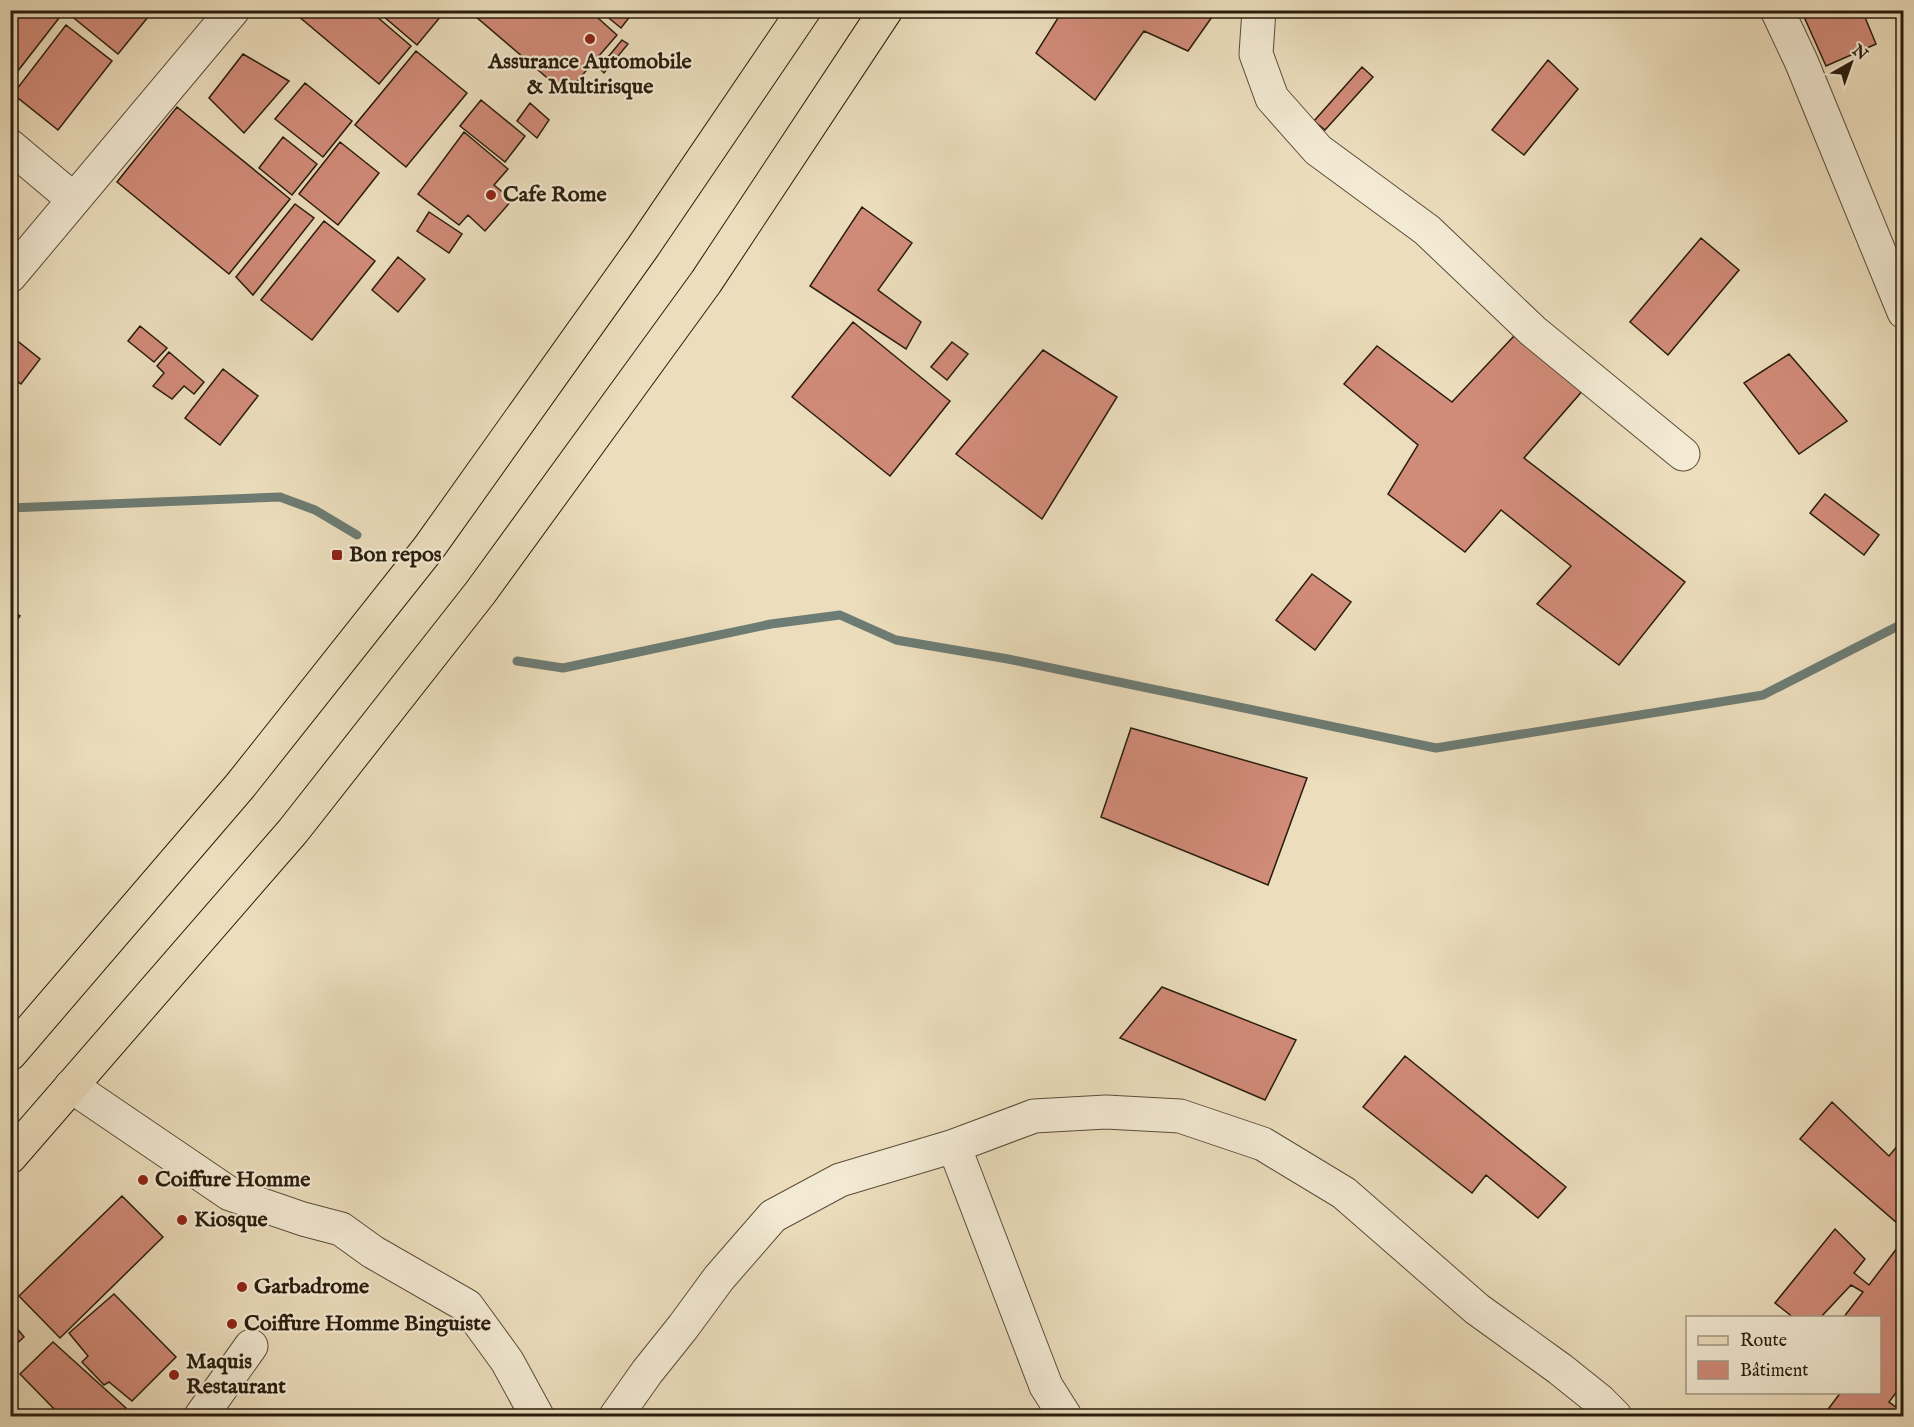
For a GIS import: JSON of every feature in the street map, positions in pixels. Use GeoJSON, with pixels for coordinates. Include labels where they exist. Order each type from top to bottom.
{"type":"FeatureCollection","features":[{"type":"Feature","properties":{"kind":"main road"},"geometry":{"type":"LineString","coordinates":[[15,1040],[240,786],[428,549],[644,247],[804,10]]}},
{"type":"Feature","properties":{"kind":"main road"},"geometry":{"type":"LineString","coordinates":[[10,1157],[293,831],[480,593],[706,282],[886,10]]}},
{"type":"Feature","properties":{"kind":"street"},"geometry":{"type":"LineString","coordinates":[[10,276],[233,10]]}},
{"type":"Feature","properties":{"kind":"street"},"geometry":{"type":"LineString","coordinates":[[1259,10],[1256,54],[1272,98],[1318,150],[1427,230],[1533,331],[1683,454]]}},
{"type":"Feature","properties":{"kind":"street"},"geometry":{"type":"LineString","coordinates":[[1777,10],[1801,61],[1904,312]]}},
{"type":"Feature","properties":{"kind":"street"},"geometry":{"type":"LineString","coordinates":[[10,146],[73,200]]}},
{"type":"Feature","properties":{"kind":"street"},"geometry":{"type":"LineString","coordinates":[[71,1086],[230,1194],[303,1219],[341,1229],[373,1252],[466,1306],[507,1361],[537,1416]]}},
{"type":"Feature","properties":{"kind":"street"},"geometry":{"type":"LineString","coordinates":[[616,1416],[719,1278],[773,1216],[840,1180],[954,1146],[1034,1116],[1106,1112],[1179,1116],[1263,1144],[1344,1193],[1477,1309],[1560,1369],[1615,1416]]}},
{"type":"Feature","properties":{"kind":"street"},"geometry":{"type":"LineString","coordinates":[[954,1146],[1046,1386],[1065,1416]]}},
{"type":"Feature","properties":{"kind":"street"},"geometry":{"type":"LineString","coordinates":[[201,1416],[251,1346]]}},
{"type":"Feature","properties":{"kind":"building"},"geometry":{"type":"Polygon","coordinates":[[[10,10],[49,10],[59,18],[10,81],[10,10]]]}},
{"type":"Feature","properties":{"kind":"building"},"geometry":{"type":"Polygon","coordinates":[[[64,10],[140,10],[148,17],[118,54],[64,10]]]}},
{"type":"Feature","properties":{"kind":"building"},"geometry":{"type":"Polygon","coordinates":[[[291,10],[369,10],[411,46],[379,84],[291,10]]]}},
{"type":"Feature","properties":{"kind":"building"},"geometry":{"type":"Polygon","coordinates":[[[376,10],[446,10],[417,45],[376,10]]]}},
{"type":"Feature","properties":{"kind":"building"},"geometry":{"type":"Polygon","coordinates":[[[468,10],[589,10],[617,35],[566,94],[468,10]]]}},
{"type":"Feature","properties":{"kind":"building"},"geometry":{"type":"Polygon","coordinates":[[[599,10],[635,10],[621,28],[599,10]]]}},
{"type":"Feature","properties":{"kind":"building"},"geometry":{"type":"Polygon","coordinates":[[[1063,10],[1217,10],[1188,51],[1144,31],[1095,100],[1036,53],[1063,10]]]}},
{"type":"Feature","properties":{"kind":"building"},"geometry":{"type":"Polygon","coordinates":[[[1801,10],[1862,10],[1876,44],[1826,66],[1801,10]]]}},
{"type":"Feature","properties":{"kind":"building"},"geometry":{"type":"Polygon","coordinates":[[[66,25],[112,61],[58,130],[13,94],[66,25]]]}},
{"type":"Feature","properties":{"kind":"building"},"geometry":{"type":"Polygon","coordinates":[[[622,40],[628,44],[604,73],[599,68],[622,40]]]}},
{"type":"Feature","properties":{"kind":"building"},"geometry":{"type":"Polygon","coordinates":[[[416,51],[467,93],[406,167],[355,125],[416,51]]]}},
{"type":"Feature","properties":{"kind":"building"},"geometry":{"type":"Polygon","coordinates":[[[243,54],[289,81],[244,133],[209,98],[243,54]]]}},
{"type":"Feature","properties":{"kind":"building"},"geometry":{"type":"Polygon","coordinates":[[[1548,60],[1578,89],[1524,155],[1492,130],[1548,60]]]}},
{"type":"Feature","properties":{"kind":"building"},"geometry":{"type":"Polygon","coordinates":[[[1362,67],[1373,77],[1325,130],[1314,121],[1362,67]]]}},
{"type":"Feature","properties":{"kind":"building"},"geometry":{"type":"Polygon","coordinates":[[[305,83],[352,121],[323,157],[275,119],[305,83]]]}},
{"type":"Feature","properties":{"kind":"building"},"geometry":{"type":"Polygon","coordinates":[[[481,100],[525,136],[505,162],[460,126],[481,100]]]}},
{"type":"Feature","properties":{"kind":"building"},"geometry":{"type":"Polygon","coordinates":[[[530,103],[549,120],[537,138],[517,121],[530,103]]]}},
{"type":"Feature","properties":{"kind":"building"},"geometry":{"type":"Polygon","coordinates":[[[177,107],[290,199],[229,274],[117,182],[177,107]]]}},
{"type":"Feature","properties":{"kind":"building"},"geometry":{"type":"Polygon","coordinates":[[[464,132],[508,169],[494,185],[512,200],[485,231],[468,215],[459,225],[418,194],[464,132]]]}},
{"type":"Feature","properties":{"kind":"building"},"geometry":{"type":"Polygon","coordinates":[[[283,137],[317,164],[292,195],[259,168],[283,137]]]}},
{"type":"Feature","properties":{"kind":"building"},"geometry":{"type":"Polygon","coordinates":[[[340,142],[379,173],[338,225],[299,194],[340,142]]]}},
{"type":"Feature","properties":{"kind":"building"},"geometry":{"type":"Polygon","coordinates":[[[295,204],[314,218],[253,295],[236,277],[295,204]]]}},
{"type":"Feature","properties":{"kind":"building"},"geometry":{"type":"Polygon","coordinates":[[[862,207],[912,243],[878,290],[921,322],[906,349],[810,286],[862,207]]]}},
{"type":"Feature","properties":{"kind":"building"},"geometry":{"type":"Polygon","coordinates":[[[429,212],[462,234],[449,253],[417,231],[429,212]]]}},
{"type":"Feature","properties":{"kind":"building"},"geometry":{"type":"Polygon","coordinates":[[[324,221],[375,261],[312,340],[261,300],[324,221]]]}},
{"type":"Feature","properties":{"kind":"building"},"geometry":{"type":"Polygon","coordinates":[[[1701,238],[1739,270],[1668,355],[1630,322],[1701,238]]]}},
{"type":"Feature","properties":{"kind":"building"},"geometry":{"type":"Polygon","coordinates":[[[398,257],[425,279],[398,312],[372,290],[398,257]]]}},
{"type":"Feature","properties":{"kind":"building"},"geometry":{"type":"Polygon","coordinates":[[[853,322],[950,401],[890,476],[792,397],[853,322]]]}},
{"type":"Feature","properties":{"kind":"building"},"geometry":{"type":"Polygon","coordinates":[[[140,326],[167,348],[154,362],[128,341],[140,326]]]}},
{"type":"Feature","properties":{"kind":"building"},"geometry":{"type":"Polygon","coordinates":[[[10,335],[40,359],[21,384],[10,376],[10,335]]]}},
{"type":"Feature","properties":{"kind":"building"},"geometry":{"type":"Polygon","coordinates":[[[1514,336],[1584,389],[1524,458],[1685,582],[1619,665],[1537,604],[1571,566],[1501,510],[1465,552],[1388,494],[1418,445],[1344,384],[1377,346],[1452,402],[1514,336]]]}},
{"type":"Feature","properties":{"kind":"building"},"geometry":{"type":"Polygon","coordinates":[[[952,342],[968,354],[947,380],[931,367],[952,342]]]}},
{"type":"Feature","properties":{"kind":"building"},"geometry":{"type":"Polygon","coordinates":[[[1043,350],[1117,397],[1042,519],[956,454],[1043,350]]]}},
{"type":"Feature","properties":{"kind":"building"},"geometry":{"type":"Polygon","coordinates":[[[169,352],[204,382],[194,394],[184,386],[172,399],[153,386],[164,373],[157,366],[169,352]]]}},
{"type":"Feature","properties":{"kind":"building"},"geometry":{"type":"Polygon","coordinates":[[[1789,354],[1847,421],[1799,454],[1744,383],[1789,354]]]}},
{"type":"Feature","properties":{"kind":"building"},"geometry":{"type":"Polygon","coordinates":[[[223,369],[258,396],[220,445],[185,418],[223,369]]]}},
{"type":"Feature","properties":{"kind":"building"},"geometry":{"type":"Polygon","coordinates":[[[1825,494],[1879,535],[1864,555],[1810,513],[1825,494]]]}},
{"type":"Feature","properties":{"kind":"building"},"geometry":{"type":"Polygon","coordinates":[[[1312,574],[1351,602],[1315,650],[1276,620],[1312,574]]]}},
{"type":"Feature","properties":{"kind":"building"},"geometry":{"type":"Polygon","coordinates":[[[10,609],[20,616],[10,630],[10,609]]]}},
{"type":"Feature","properties":{"kind":"building"},"geometry":{"type":"Polygon","coordinates":[[[1131,728],[1307,778],[1268,885],[1101,817],[1131,728]]]}},
{"type":"Feature","properties":{"kind":"building"},"geometry":{"type":"Polygon","coordinates":[[[1162,987],[1296,1040],[1265,1100],[1120,1038],[1162,987]]]}},
{"type":"Feature","properties":{"kind":"building"},"geometry":{"type":"Polygon","coordinates":[[[1405,1056],[1566,1187],[1538,1218],[1486,1175],[1472,1193],[1363,1107],[1405,1056]]]}},
{"type":"Feature","properties":{"kind":"building"},"geometry":{"type":"Polygon","coordinates":[[[1832,1102],[1889,1156],[1904,1138],[1904,1229],[1800,1139],[1832,1102]]]}},
{"type":"Feature","properties":{"kind":"building"},"geometry":{"type":"Polygon","coordinates":[[[122,1196],[163,1237],[60,1338],[19,1296],[122,1196]]]}},
{"type":"Feature","properties":{"kind":"building"},"geometry":{"type":"Polygon","coordinates":[[[1835,1229],[1865,1259],[1854,1273],[1869,1285],[1904,1239],[1904,1382],[1889,1402],[1904,1413],[1904,1416],[1823,1416],[1840,1394],[1881,1394],[1881,1316],[1845,1316],[1863,1292],[1851,1285],[1822,1316],[1791,1316],[1775,1303],[1835,1229]]]}},
{"type":"Feature","properties":{"kind":"building"},"geometry":{"type":"Polygon","coordinates":[[[114,1294],[176,1357],[132,1401],[109,1382],[104,1385],[82,1362],[88,1356],[69,1333],[114,1294]]]}},
{"type":"Feature","properties":{"kind":"building"},"geometry":{"type":"Polygon","coordinates":[[[10,1320],[24,1337],[10,1350],[10,1320]]]}},
{"type":"Feature","properties":{"kind":"building"},"geometry":{"type":"Polygon","coordinates":[[[53,1342],[126,1408],[118,1416],[61,1416],[20,1374],[53,1342]]]}},
{"type":"Feature","properties":{"kind":"waterway"},"geometry":{"type":"LineString","coordinates":[[10,508],[280,497],[315,510],[357,535]]}},
{"type":"Feature","properties":{"kind":"waterway"},"geometry":{"type":"LineString","coordinates":[[517,661],[563,668],[771,624],[840,615],[896,640],[1008,659],[1436,748],[1763,695],[1904,623]]}},
{"type":"Feature","properties":{"kind":"place","name":"Assurance Automobile & Multirisque"},"geometry":{"type":"Point","coordinates":[590,39]}},
{"type":"Feature","properties":{"kind":"place","name":"Cafe Rome"},"geometry":{"type":"Point","coordinates":[491,195]}},
{"type":"Feature","properties":{"kind":"place","name":"Bon repos"},"geometry":{"type":"Point","coordinates":[337,555]}},
{"type":"Feature","properties":{"kind":"place","name":"Coiffure Homme"},"geometry":{"type":"Point","coordinates":[143,1180]}},
{"type":"Feature","properties":{"kind":"place","name":"Kiosque"},"geometry":{"type":"Point","coordinates":[182,1220]}},
{"type":"Feature","properties":{"kind":"place","name":"Garbadrome"},"geometry":{"type":"Point","coordinates":[242,1287]}},
{"type":"Feature","properties":{"kind":"place","name":"Coiffure Homme Binguiste"},"geometry":{"type":"Point","coordinates":[232,1324]}},
{"type":"Feature","properties":{"kind":"place","name":"Maquis Restaurant"},"geometry":{"type":"Point","coordinates":[174,1375]}}]}
